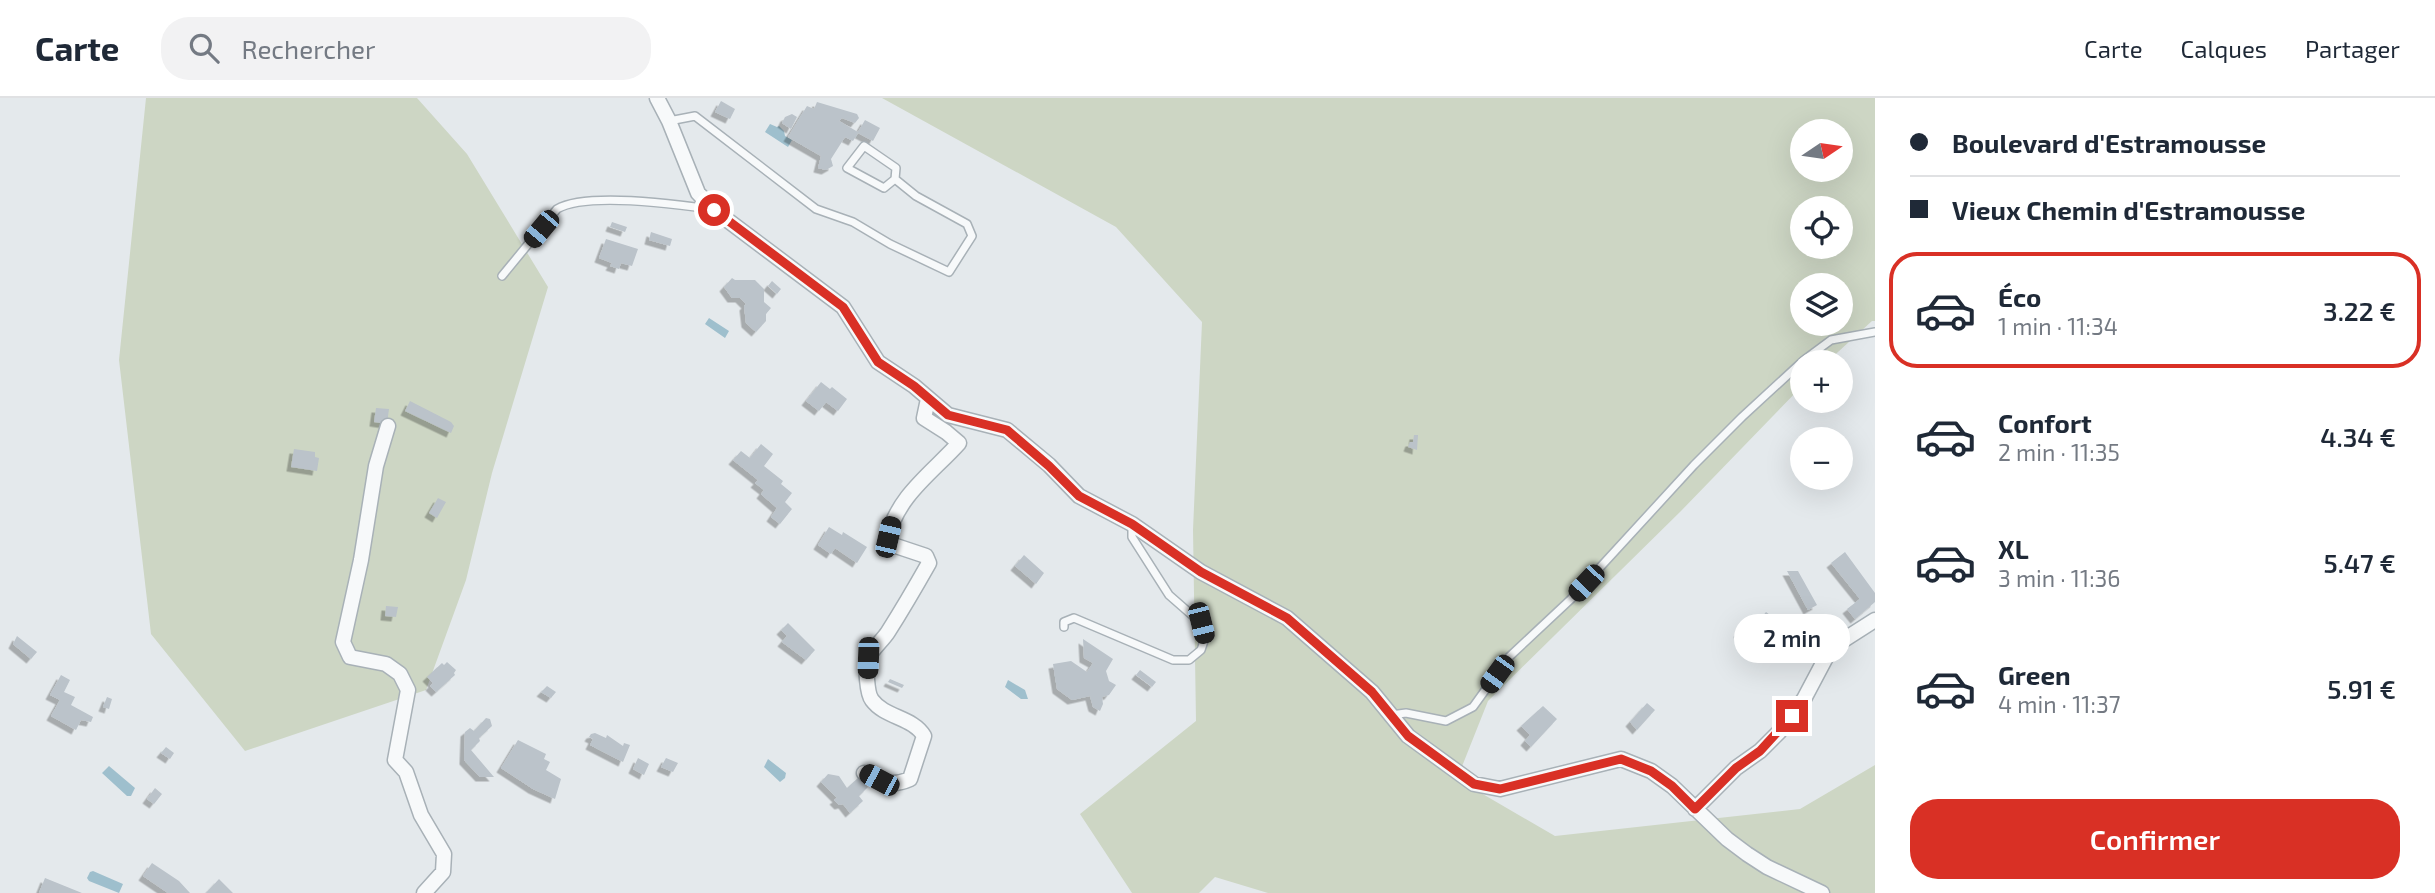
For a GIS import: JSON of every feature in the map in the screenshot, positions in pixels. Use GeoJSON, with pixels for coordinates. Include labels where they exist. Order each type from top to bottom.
{"type":"FeatureCollection","features":[{"type":"Feature","properties":{"kind":"street"},"geometry":{"type":"LineString","coordinates":[[657,98],[698,193],[714,210],[843,307],[878,362],[914,386],[948,415],[1007,430],[1079,496],[1132,524],[1201,572],[1287,618],[1372,692],[1408,736],[1474,784],[1500,789],[1621,759],[1651,771],[1672,786],[1727,839],[1747,854],[1767,867],[1822,893]]}},
{"type":"Feature","properties":{"kind":"street"},"geometry":{"type":"LineString","coordinates":[[864,773],[896,785],[910,779],[924,736],[910,723],[887,712],[871,699],[867,681],[868,658],[887,634],[929,563],[926,556],[893,545],[888,537],[891,521],[917,484],[959,443],[924,418],[929,399]]}},
{"type":"Feature","properties":{"kind":"street"},"geometry":{"type":"LineString","coordinates":[[388,426],[376,466],[361,560],[343,642],[349,657],[386,664],[400,674],[408,690],[395,760],[406,772],[421,815],[444,855],[443,872],[424,893]]}},
{"type":"Feature","properties":{"kind":"street"},"geometry":{"type":"LineString","coordinates":[[1695,809],[1736,768],[1760,751],[1779,732],[1804,699],[1831,648],[1875,620]]}},
{"type":"Feature","properties":{"kind":"lane"},"geometry":{"type":"LineString","coordinates":[[669,121],[695,116],[816,209],[853,222],[890,244],[949,272],[972,236],[967,224],[916,196],[895,179]]}},
{"type":"Feature","properties":{"kind":"lane"},"geometry":{"type":"LineString","coordinates":[[864,146],[896,168],[895,179],[884,188],[847,168],[864,146]]}},
{"type":"Feature","properties":{"kind":"lane"},"geometry":{"type":"LineString","coordinates":[[502,276],[557,209],[568,202],[597,200],[662,203],[714,210]]}},
{"type":"Feature","properties":{"kind":"lane"},"geometry":{"type":"LineString","coordinates":[[1390,716],[1406,713],[1446,721],[1473,707],[1509,657],[1571,599],[1742,416],[1804,360],[1831,340],[1875,331]]}},
{"type":"Feature","properties":{"kind":"lane"},"geometry":{"type":"LineString","coordinates":[[1064,628],[1065,622],[1074,618],[1173,660],[1189,660],[1201,650],[1205,638],[1201,623],[1169,595],[1132,537],[1132,524]]}},
{"type":"Feature","properties":{"kind":"green space"},"geometry":{"type":"Polygon","coordinates":[[[146,98],[417,98],[467,154],[548,287],[492,473],[466,580],[426,690],[245,751],[151,634],[119,360],[146,98]]]}},
{"type":"Feature","properties":{"kind":"green space"},"geometry":{"type":"Polygon","coordinates":[[[882,98],[1875,98],[1875,321],[1840,350],[1790,350],[1790,398],[1681,511],[1488,701],[1457,779],[1555,836],[1800,809],[1875,765],[1875,893],[1268,893],[1215,877],[1199,893],[1132,893],[1080,814],[1196,721],[1193,530],[1202,322],[1116,227],[882,98]]]}},
{"type":"Feature","properties":{"kind":"water"},"geometry":{"type":"Polygon","coordinates":[[[770,124],[779,126],[785,136],[792,140],[788,147],[765,132],[770,124]]]}},
{"type":"Feature","properties":{"kind":"water"},"geometry":{"type":"Polygon","coordinates":[[[709,318],[729,331],[725,338],[705,324],[709,318]]]}},
{"type":"Feature","properties":{"kind":"water"},"geometry":{"type":"Polygon","coordinates":[[[1008,680],[1025,690],[1028,699],[1021,699],[1005,687],[1008,680]]]}},
{"type":"Feature","properties":{"kind":"water"},"geometry":{"type":"Polygon","coordinates":[[[768,759],[786,773],[780,782],[764,767],[768,759]]]}},
{"type":"Feature","properties":{"kind":"water"},"geometry":{"type":"Polygon","coordinates":[[[109,766],[135,788],[131,796],[127,796],[102,773],[109,766]]]}},
{"type":"Feature","properties":{"kind":"water"},"geometry":{"type":"Polygon","coordinates":[[[93,871],[123,884],[119,893],[89,881],[87,878],[93,871]]]}},
{"type":"Feature","properties":{"kind":"building"},"geometry":{"type":"Polygon","coordinates":[[[721,101],[735,109],[730,119],[715,112],[721,101]]]}},
{"type":"Feature","properties":{"kind":"building"},"geometry":{"type":"Polygon","coordinates":[[[817,102],[857,114],[859,118],[855,123],[842,118],[839,121],[858,132],[865,120],[880,128],[873,141],[858,133],[853,141],[845,137],[831,159],[833,166],[826,170],[818,168],[821,156],[788,137],[807,106],[814,109],[817,102]]]}},
{"type":"Feature","properties":{"kind":"building"},"geometry":{"type":"Polygon","coordinates":[[[792,114],[797,117],[791,129],[782,123],[785,117],[792,114]]]}},
{"type":"Feature","properties":{"kind":"building"},"geometry":{"type":"Polygon","coordinates":[[[612,222],[627,227],[625,232],[610,227],[612,222]]]}},
{"type":"Feature","properties":{"kind":"building"},"geometry":{"type":"Polygon","coordinates":[[[651,232],[672,239],[670,246],[649,240],[651,232]]]}},
{"type":"Feature","properties":{"kind":"building"},"geometry":{"type":"Polygon","coordinates":[[[606,239],[638,249],[632,266],[621,263],[619,269],[599,258],[606,239]]]}},
{"type":"Feature","properties":{"kind":"building"},"geometry":{"type":"Polygon","coordinates":[[[732,278],[755,280],[764,289],[764,302],[771,308],[766,314],[766,321],[756,332],[746,323],[746,304],[740,298],[732,298],[724,287],[732,278]]]}},
{"type":"Feature","properties":{"kind":"building"},"geometry":{"type":"Polygon","coordinates":[[[772,281],[781,289],[777,294],[768,286],[772,281]]]}},
{"type":"Feature","properties":{"kind":"building"},"geometry":{"type":"Polygon","coordinates":[[[821,382],[847,399],[838,411],[826,402],[819,411],[806,401],[821,382]]]}},
{"type":"Feature","properties":{"kind":"building"},"geometry":{"type":"Polygon","coordinates":[[[410,401],[451,422],[454,426],[451,433],[405,411],[410,401]]]}},
{"type":"Feature","properties":{"kind":"building"},"geometry":{"type":"Polygon","coordinates":[[[376,408],[389,409],[387,424],[374,422],[376,408]]]}},
{"type":"Feature","properties":{"kind":"building"},"geometry":{"type":"Polygon","coordinates":[[[1414,435],[1418,435],[1417,450],[1408,447],[1410,442],[1413,442],[1414,435]]]}},
{"type":"Feature","properties":{"kind":"building"},"geometry":{"type":"Polygon","coordinates":[[[761,444],[773,454],[764,466],[783,481],[781,484],[792,493],[785,502],[792,509],[780,524],[771,517],[777,508],[761,494],[764,490],[755,483],[758,480],[733,460],[741,451],[750,458],[761,444]]]}},
{"type":"Feature","properties":{"kind":"building"},"geometry":{"type":"Polygon","coordinates":[[[294,449],[315,452],[315,457],[319,458],[317,471],[291,467],[294,449]]]}},
{"type":"Feature","properties":{"kind":"building"},"geometry":{"type":"Polygon","coordinates":[[[438,498],[446,502],[437,518],[429,513],[438,498]]]}},
{"type":"Feature","properties":{"kind":"building"},"geometry":{"type":"Polygon","coordinates":[[[829,527],[867,547],[857,563],[835,548],[831,554],[818,545],[829,527]]]}},
{"type":"Feature","properties":{"kind":"building"},"geometry":{"type":"Polygon","coordinates":[[[1845,552],[1875,593],[1875,602],[1855,619],[1847,609],[1860,599],[1831,563],[1845,552]]]}},
{"type":"Feature","properties":{"kind":"building"},"geometry":{"type":"Polygon","coordinates":[[[1024,555],[1044,573],[1036,584],[1015,566],[1024,555]]]}},
{"type":"Feature","properties":{"kind":"building"},"geometry":{"type":"Polygon","coordinates":[[[1787,571],[1798,571],[1817,605],[1808,610],[1787,571]]]}},
{"type":"Feature","properties":{"kind":"building"},"geometry":{"type":"Polygon","coordinates":[[[386,606],[398,607],[396,617],[385,616],[386,606]]]}},
{"type":"Feature","properties":{"kind":"building"},"geometry":{"type":"Polygon","coordinates":[[[1766,612],[1785,626],[1770,648],[1756,638],[1752,643],[1738,633],[1753,615],[1760,619],[1766,612]]]}},
{"type":"Feature","properties":{"kind":"building"},"geometry":{"type":"Polygon","coordinates":[[[788,623],[815,650],[806,660],[782,642],[787,636],[781,630],[788,623]]]}},
{"type":"Feature","properties":{"kind":"building"},"geometry":{"type":"Polygon","coordinates":[[[17,636],[37,652],[31,659],[13,644],[17,636]]]}},
{"type":"Feature","properties":{"kind":"building"},"geometry":{"type":"Polygon","coordinates":[[[1083,639],[1113,659],[1106,671],[1109,681],[1116,685],[1109,695],[1102,697],[1100,711],[1093,707],[1090,696],[1072,700],[1057,689],[1053,664],[1071,661],[1087,672],[1093,663],[1084,658],[1083,639]]]}},
{"type":"Feature","properties":{"kind":"building"},"geometry":{"type":"Polygon","coordinates":[[[447,662],[456,670],[455,675],[436,692],[427,677],[442,663],[444,665],[447,662]]]}},
{"type":"Feature","properties":{"kind":"building"},"geometry":{"type":"Polygon","coordinates":[[[1140,670],[1156,682],[1152,687],[1136,675],[1140,670]]]}},
{"type":"Feature","properties":{"kind":"building"},"geometry":{"type":"Polygon","coordinates":[[[61,675],[70,680],[64,692],[75,697],[71,705],[93,717],[91,722],[81,720],[76,730],[51,716],[60,700],[50,695],[61,675]]]}},
{"type":"Feature","properties":{"kind":"building"},"geometry":{"type":"Polygon","coordinates":[[[890,679],[904,685],[902,688],[888,682],[890,679]]]}},
{"type":"Feature","properties":{"kind":"building"},"geometry":{"type":"Polygon","coordinates":[[[547,686],[556,692],[551,698],[541,692],[547,686]]]}},
{"type":"Feature","properties":{"kind":"building"},"geometry":{"type":"Polygon","coordinates":[[[107,697],[112,699],[109,709],[103,707],[107,697]]]}},
{"type":"Feature","properties":{"kind":"building"},"geometry":{"type":"Polygon","coordinates":[[[1647,703],[1655,710],[1637,730],[1630,722],[1647,703]]]}},
{"type":"Feature","properties":{"kind":"building"},"geometry":{"type":"Polygon","coordinates":[[[1543,706],[1557,719],[1531,747],[1525,741],[1530,735],[1521,726],[1543,706]]]}},
{"type":"Feature","properties":{"kind":"building"},"geometry":{"type":"Polygon","coordinates":[[[486,718],[490,719],[492,726],[471,750],[494,777],[480,777],[464,760],[465,732],[470,728],[474,731],[486,718]]]}},
{"type":"Feature","properties":{"kind":"building"},"geometry":{"type":"Polygon","coordinates":[[[595,733],[606,738],[607,735],[623,746],[624,743],[630,745],[623,762],[590,745],[593,739],[589,737],[595,733]]]}},
{"type":"Feature","properties":{"kind":"building"},"geometry":{"type":"Polygon","coordinates":[[[518,740],[546,754],[544,759],[550,762],[546,770],[561,779],[555,799],[533,789],[501,768],[518,740]]]}},
{"type":"Feature","properties":{"kind":"building"},"geometry":{"type":"Polygon","coordinates":[[[166,747],[174,753],[170,759],[161,753],[166,747]]]}},
{"type":"Feature","properties":{"kind":"building"},"geometry":{"type":"Polygon","coordinates":[[[638,758],[649,764],[644,775],[633,769],[638,758]]]}},
{"type":"Feature","properties":{"kind":"building"},"geometry":{"type":"Polygon","coordinates":[[[666,758],[678,763],[673,772],[661,767],[666,758]]]}},
{"type":"Feature","properties":{"kind":"building"},"geometry":{"type":"Polygon","coordinates":[[[828,774],[839,776],[847,788],[859,777],[868,787],[859,796],[863,801],[850,813],[843,804],[839,805],[834,800],[837,798],[821,782],[828,774]]]}},
{"type":"Feature","properties":{"kind":"building"},"geometry":{"type":"Polygon","coordinates":[[[155,788],[162,794],[154,804],[147,799],[155,788]]]}},
{"type":"Feature","properties":{"kind":"building"},"geometry":{"type":"Polygon","coordinates":[[[152,863],[179,881],[190,893],[168,893],[143,876],[152,863]]]}},
{"type":"Feature","properties":{"kind":"building"},"geometry":{"type":"Polygon","coordinates":[[[45,878],[82,893],[39,893],[45,878]]]}},
{"type":"Feature","properties":{"kind":"building"},"geometry":{"type":"Polygon","coordinates":[[[219,879],[233,893],[206,893],[219,879]]]}},
{"type":"Feature","properties":{"kind":"route"},"geometry":{"type":"LineString","coordinates":[[714,210],[843,307],[878,362],[914,386],[948,415],[1007,430],[1079,496],[1132,524],[1201,572],[1287,618],[1372,692],[1408,736],[1474,784],[1500,789],[1621,759],[1651,771],[1672,786],[1695,809],[1736,768],[1760,751],[1792,716]]}}]}
